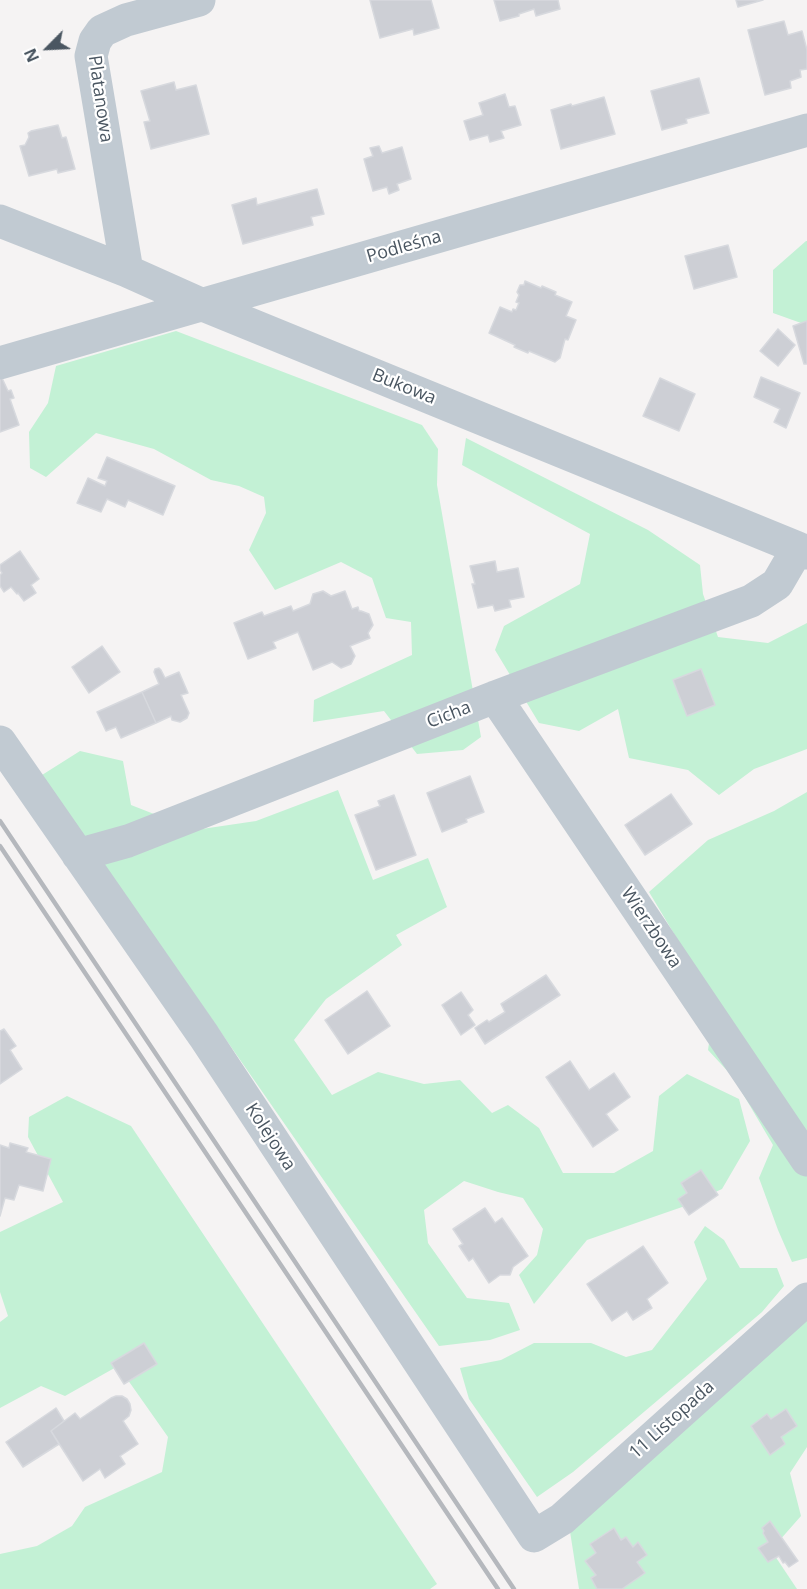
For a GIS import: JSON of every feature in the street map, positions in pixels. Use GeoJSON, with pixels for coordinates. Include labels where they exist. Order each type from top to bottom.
{"type":"FeatureCollection","features":[{"type":"Feature","properties":{"kind":"street","name":"Platanowa"},"geometry":{"type":"LineString","coordinates":[[127,271],[91,56],[95,41],[102,31],[126,20],[199,0]]}},
{"type":"Feature","properties":{"kind":"street","name":"Podleśna"},"geometry":{"type":"LineString","coordinates":[[0,363],[807,130]]}},
{"type":"Feature","properties":{"kind":"street","name":"Bukowa"},"geometry":{"type":"LineString","coordinates":[[0,221],[127,271],[203,305],[803,550]]}},
{"type":"Feature","properties":{"kind":"street","name":"Cicha"},"geometry":{"type":"LineString","coordinates":[[78,855],[128,841],[495,697],[751,602],[777,584],[803,550]]}},
{"type":"Feature","properties":{"kind":"street","name":"Wierzbowa"},"geometry":{"type":"LineString","coordinates":[[495,697],[807,1160]]}},
{"type":"Feature","properties":{"kind":"street","name":"Kolejowa"},"geometry":{"type":"LineString","coordinates":[[0,742],[204,1036],[534,1536]]}},
{"type":"Feature","properties":{"kind":"street","name":"11 Listopada"},"geometry":{"type":"LineString","coordinates":[[534,1536],[562,1519],[807,1299]]}},
{"type":"Feature","properties":{"kind":"green space"},"geometry":{"type":"Polygon","coordinates":[[[806,241],[807,321],[801,323],[773,313],[773,270],[806,241]]]}},
{"type":"Feature","properties":{"kind":"green space"},"geometry":{"type":"Polygon","coordinates":[[[176,331],[422,425],[438,449],[437,485],[481,737],[463,750],[417,754],[384,711],[313,722],[314,700],[412,655],[411,622],[386,618],[372,578],[341,562],[275,590],[249,550],[266,513],[264,497],[239,486],[211,480],[154,449],[96,433],[46,477],[30,468],[29,432],[48,403],[56,366],[176,331]]]}},
{"type":"Feature","properties":{"kind":"green space"},"geometry":{"type":"Polygon","coordinates":[[[466,438],[648,530],[700,565],[703,594],[718,637],[768,643],[807,623],[807,749],[754,769],[719,795],[688,770],[629,758],[618,709],[579,731],[539,723],[495,650],[504,626],[580,584],[590,534],[462,465],[466,438]]]}},
{"type":"Feature","properties":{"kind":"green space"},"geometry":{"type":"Polygon","coordinates":[[[80,751],[123,761],[131,805],[195,830],[256,821],[338,790],[373,880],[428,858],[447,907],[396,935],[402,945],[326,999],[294,1040],[332,1095],[378,1072],[424,1084],[460,1080],[492,1113],[508,1105],[539,1128],[563,1173],[614,1173],[653,1151],[659,1096],[687,1074],[739,1099],[750,1141],[722,1189],[685,1206],[587,1240],[534,1304],[519,1275],[537,1255],[543,1229],[523,1198],[464,1181],[424,1210],[428,1243],[467,1298],[509,1303],[520,1330],[490,1340],[439,1346],[42,775],[80,751]]]}},
{"type":"Feature","properties":{"kind":"green space"},"geometry":{"type":"Polygon","coordinates":[[[807,792],[807,1258],[792,1262],[759,1178],[773,1145],[733,1077],[708,1050],[715,1002],[649,892],[708,840],[774,811],[807,792]]]}},
{"type":"Feature","properties":{"kind":"green space"},"geometry":{"type":"Polygon","coordinates":[[[67,1096],[131,1126],[437,1584],[430,1589],[0,1589],[0,1554],[37,1546],[72,1526],[85,1507],[162,1472],[168,1437],[118,1366],[65,1396],[41,1386],[0,1408],[0,1322],[8,1316],[0,1292],[0,1232],[63,1202],[28,1137],[29,1117],[67,1096]]]}},
{"type":"Feature","properties":{"kind":"green space"},"geometry":{"type":"Polygon","coordinates":[[[705,1226],[724,1240],[740,1268],[777,1268],[784,1286],[762,1312],[573,1472],[537,1497],[469,1399],[460,1368],[501,1360],[534,1343],[591,1343],[626,1357],[652,1350],[707,1279],[694,1242],[705,1226]]]}},
{"type":"Feature","properties":{"kind":"green space"},"geometry":{"type":"Polygon","coordinates":[[[807,1310],[807,1447],[790,1473],[801,1516],[771,1550],[797,1589],[579,1589],[569,1525],[807,1310]]]}},
{"type":"Feature","properties":{"kind":"building"},"geometry":{"type":"Polygon","coordinates":[[[370,0],[431,0],[439,28],[414,35],[413,29],[380,38],[370,0]]]}},
{"type":"Feature","properties":{"kind":"building"},"geometry":{"type":"Polygon","coordinates":[[[494,0],[558,0],[560,9],[536,16],[534,9],[500,21],[494,0]]]}},
{"type":"Feature","properties":{"kind":"building"},"geometry":{"type":"Polygon","coordinates":[[[736,0],[763,0],[738,7],[736,0]]]}},
{"type":"Feature","properties":{"kind":"building"},"geometry":{"type":"Polygon","coordinates":[[[784,21],[788,35],[802,31],[807,50],[807,69],[800,70],[801,77],[790,81],[791,88],[765,95],[748,30],[784,21]]]}},
{"type":"Feature","properties":{"kind":"building"},"geometry":{"type":"Polygon","coordinates":[[[699,78],[709,113],[686,119],[687,123],[662,130],[651,91],[699,78]]]}},
{"type":"Feature","properties":{"kind":"building"},"geometry":{"type":"Polygon","coordinates":[[[174,82],[176,90],[196,85],[209,134],[151,149],[144,122],[150,121],[141,91],[174,82]]]}},
{"type":"Feature","properties":{"kind":"building"},"geometry":{"type":"Polygon","coordinates":[[[505,94],[509,107],[515,106],[521,125],[501,131],[504,138],[490,142],[488,135],[470,140],[464,121],[483,115],[479,103],[505,94]]]}},
{"type":"Feature","properties":{"kind":"building"},"geometry":{"type":"Polygon","coordinates":[[[604,97],[615,134],[561,149],[551,110],[604,97]]]}},
{"type":"Feature","properties":{"kind":"building"},"geometry":{"type":"Polygon","coordinates":[[[58,125],[62,138],[66,137],[75,169],[58,173],[57,169],[29,176],[20,146],[25,145],[29,137],[28,133],[31,131],[58,125]]]}},
{"type":"Feature","properties":{"kind":"building"},"geometry":{"type":"Polygon","coordinates":[[[379,146],[382,153],[402,147],[411,179],[397,184],[399,190],[389,194],[387,187],[373,191],[364,159],[373,156],[370,148],[379,146]]]}},
{"type":"Feature","properties":{"kind":"building"},"geometry":{"type":"Polygon","coordinates":[[[317,189],[324,214],[311,217],[313,225],[243,244],[232,205],[256,198],[257,205],[317,189]]]}},
{"type":"Feature","properties":{"kind":"building"},"geometry":{"type":"Polygon","coordinates":[[[728,245],[737,277],[694,289],[685,256],[728,245]]]}},
{"type":"Feature","properties":{"kind":"building"},"geometry":{"type":"Polygon","coordinates":[[[525,281],[556,292],[555,295],[572,302],[566,316],[576,320],[568,340],[565,339],[560,358],[555,362],[514,347],[515,345],[489,333],[500,307],[512,312],[513,309],[516,310],[519,303],[516,302],[519,295],[517,292],[525,281]]]}},
{"type":"Feature","properties":{"kind":"building"},"geometry":{"type":"Polygon","coordinates":[[[807,321],[807,364],[804,364],[793,326],[807,321]]]}},
{"type":"Feature","properties":{"kind":"building"},"geometry":{"type":"Polygon","coordinates":[[[778,329],[795,345],[778,366],[760,351],[778,329]]]}},
{"type":"Feature","properties":{"kind":"building"},"geometry":{"type":"Polygon","coordinates":[[[761,377],[800,393],[786,428],[774,422],[780,409],[754,397],[761,377]]]}},
{"type":"Feature","properties":{"kind":"building"},"geometry":{"type":"Polygon","coordinates":[[[0,378],[8,391],[11,390],[14,398],[10,399],[19,425],[0,432],[0,378]]]}},
{"type":"Feature","properties":{"kind":"building"},"geometry":{"type":"Polygon","coordinates":[[[660,378],[695,394],[679,431],[643,416],[660,378]]]}},
{"type":"Feature","properties":{"kind":"building"},"geometry":{"type":"Polygon","coordinates":[[[107,457],[175,486],[163,515],[128,500],[125,507],[107,499],[101,512],[77,503],[88,478],[105,486],[107,481],[98,478],[107,457]]]}},
{"type":"Feature","properties":{"kind":"building"},"geometry":{"type":"Polygon","coordinates":[[[20,551],[39,579],[31,585],[36,593],[24,601],[11,587],[4,592],[0,586],[2,573],[0,565],[20,551]]]}},
{"type":"Feature","properties":{"kind":"building"},"geometry":{"type":"Polygon","coordinates":[[[495,561],[497,572],[518,568],[524,597],[509,600],[511,607],[495,611],[493,605],[478,608],[470,566],[495,561]]]}},
{"type":"Feature","properties":{"kind":"building"},"geometry":{"type":"Polygon","coordinates":[[[323,591],[331,596],[345,591],[352,609],[358,607],[359,611],[369,614],[373,625],[368,633],[370,638],[350,646],[355,656],[351,664],[341,668],[332,662],[313,670],[298,632],[273,642],[276,648],[248,659],[234,623],[262,612],[264,616],[291,606],[293,611],[310,604],[313,594],[323,591]]]}},
{"type":"Feature","properties":{"kind":"building"},"geometry":{"type":"Polygon","coordinates":[[[102,646],[120,672],[89,693],[72,667],[102,646]]]}},
{"type":"Feature","properties":{"kind":"building"},"geometry":{"type":"Polygon","coordinates":[[[159,668],[165,678],[179,672],[188,693],[181,695],[189,713],[187,718],[180,722],[172,720],[171,716],[156,723],[142,692],[159,684],[154,672],[159,668]]]}},
{"type":"Feature","properties":{"kind":"building"},"geometry":{"type":"Polygon","coordinates":[[[701,669],[715,705],[687,716],[673,680],[701,669]]]}},
{"type":"Feature","properties":{"kind":"building"},"geometry":{"type":"Polygon","coordinates":[[[142,692],[156,723],[121,738],[116,727],[106,731],[97,712],[142,692]]]}},
{"type":"Feature","properties":{"kind":"building"},"geometry":{"type":"Polygon","coordinates":[[[470,776],[484,812],[442,832],[427,793],[470,776]]]}},
{"type":"Feature","properties":{"kind":"building"},"geometry":{"type":"Polygon","coordinates":[[[671,794],[692,824],[645,855],[625,825],[671,794]]]}},
{"type":"Feature","properties":{"kind":"building"},"geometry":{"type":"Polygon","coordinates":[[[394,795],[416,855],[376,870],[355,815],[380,806],[378,801],[394,795]]]}},
{"type":"Feature","properties":{"kind":"building"},"geometry":{"type":"Polygon","coordinates":[[[546,975],[560,995],[485,1044],[475,1028],[505,1012],[501,1004],[546,975]]]}},
{"type":"Feature","properties":{"kind":"building"},"geometry":{"type":"Polygon","coordinates":[[[367,991],[390,1026],[348,1054],[325,1020],[367,991]]]}},
{"type":"Feature","properties":{"kind":"building"},"geometry":{"type":"Polygon","coordinates":[[[461,992],[473,1010],[468,1015],[475,1025],[461,1035],[442,1005],[461,992]]]}},
{"type":"Feature","properties":{"kind":"building"},"geometry":{"type":"Polygon","coordinates":[[[4,1029],[16,1046],[10,1050],[22,1069],[0,1084],[0,1031],[4,1029]]]}},
{"type":"Feature","properties":{"kind":"building"},"geometry":{"type":"Polygon","coordinates":[[[570,1061],[589,1090],[614,1073],[630,1097],[606,1114],[618,1130],[593,1147],[546,1077],[570,1061]]]}},
{"type":"Feature","properties":{"kind":"building"},"geometry":{"type":"Polygon","coordinates":[[[10,1143],[28,1148],[26,1152],[51,1159],[43,1191],[19,1185],[14,1200],[5,1198],[0,1216],[0,1145],[9,1148],[10,1143]]]}},
{"type":"Feature","properties":{"kind":"building"},"geometry":{"type":"Polygon","coordinates":[[[701,1170],[718,1195],[689,1215],[678,1199],[687,1193],[681,1183],[701,1170]]]}},
{"type":"Feature","properties":{"kind":"building"},"geometry":{"type":"Polygon","coordinates":[[[485,1208],[495,1223],[502,1218],[528,1256],[513,1267],[510,1275],[500,1275],[489,1283],[473,1258],[469,1261],[459,1246],[463,1244],[453,1229],[485,1208]]]}},
{"type":"Feature","properties":{"kind":"building"},"geometry":{"type":"Polygon","coordinates":[[[643,1246],[668,1283],[647,1299],[652,1308],[633,1320],[627,1311],[612,1321],[587,1284],[643,1246]]]}},
{"type":"Feature","properties":{"kind":"building"},"geometry":{"type":"Polygon","coordinates":[[[144,1343],[157,1364],[124,1384],[111,1363],[144,1343]]]}},
{"type":"Feature","properties":{"kind":"building"},"geometry":{"type":"Polygon","coordinates":[[[116,1396],[122,1396],[130,1404],[129,1416],[123,1421],[138,1444],[120,1456],[125,1464],[105,1478],[100,1469],[83,1481],[51,1431],[75,1413],[80,1419],[116,1396]]]}},
{"type":"Feature","properties":{"kind":"building"},"geometry":{"type":"Polygon","coordinates":[[[56,1408],[64,1421],[51,1431],[59,1444],[23,1467],[6,1442],[56,1408]]]}},
{"type":"Feature","properties":{"kind":"building"},"geometry":{"type":"Polygon","coordinates":[[[786,1409],[797,1426],[781,1437],[785,1444],[770,1455],[751,1426],[767,1414],[771,1419],[786,1409]]]}},
{"type":"Feature","properties":{"kind":"building"},"geometry":{"type":"Polygon","coordinates":[[[770,1521],[798,1561],[789,1567],[779,1556],[768,1562],[758,1548],[768,1542],[762,1528],[770,1521]]]}},
{"type":"Feature","properties":{"kind":"building"},"geometry":{"type":"Polygon","coordinates":[[[614,1528],[621,1540],[626,1537],[633,1547],[638,1542],[647,1555],[637,1562],[645,1573],[622,1589],[597,1589],[591,1578],[596,1575],[585,1561],[596,1553],[590,1544],[614,1528]]]}},
{"type":"Feature","properties":{"kind":"railway"},"geometry":{"type":"LineString","coordinates":[[0,821],[514,1589]]}},
{"type":"Feature","properties":{"kind":"railway"},"geometry":{"type":"LineString","coordinates":[[0,846],[498,1589]]}}]}
